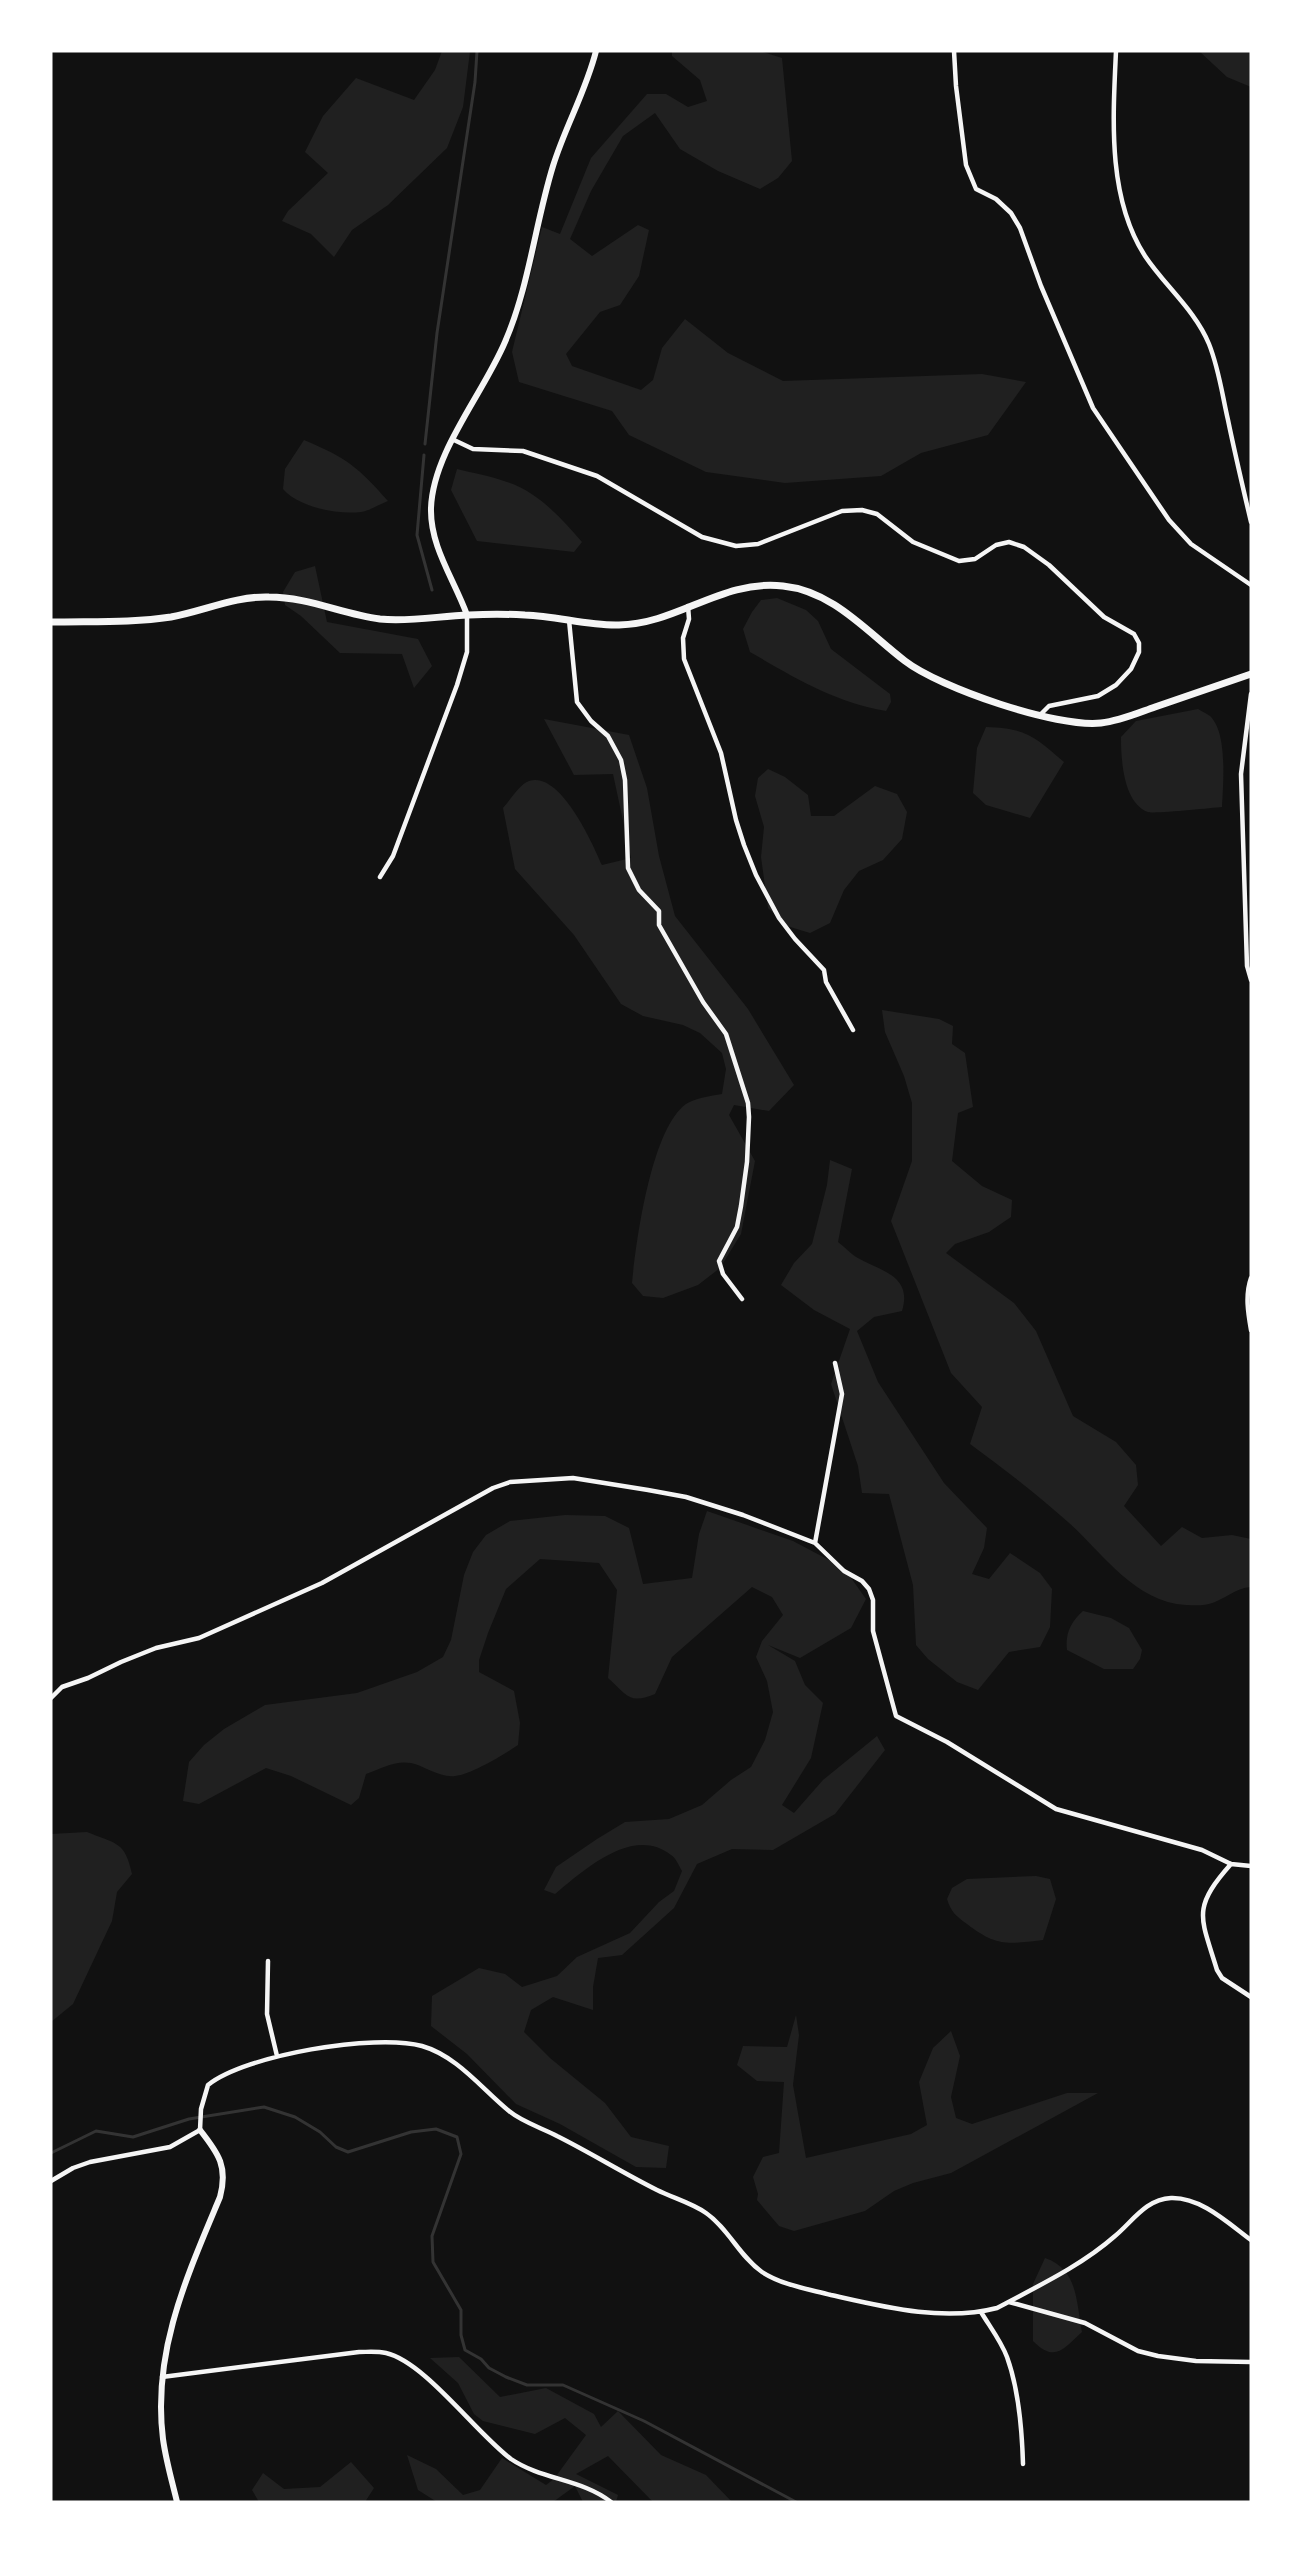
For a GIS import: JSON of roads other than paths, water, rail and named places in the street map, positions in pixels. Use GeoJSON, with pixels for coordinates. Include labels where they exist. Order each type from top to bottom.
{"type":"FeatureCollection","features":[{"type":"Feature","properties":{"kind":"main road"},"geometry":{"type":"LineString","coordinates":[[51,622],[166,618],[229,601],[263,597],[300,599],[351,614],[383,619],[422,620],[466,615],[527,615],[626,625],[651,620],[739,588],[768,585],[800,588],[820,596],[844,610],[905,661],[936,680],[1072,723],[1103,723],[1251,674]]}},
{"type":"Feature","properties":{"kind":"street"},"geometry":{"type":"LineString","coordinates":[[380,877],[393,856],[458,686],[467,652],[466,615],[440,553],[431,515],[433,486],[438,469],[506,341],[554,163],[586,84],[596,51]]}},
{"type":"Feature","properties":{"kind":"street"},"geometry":{"type":"LineString","coordinates":[[954,51],[966,165],[976,189],[996,199],[1011,213],[1020,228],[1041,286],[1093,408],[1168,519],[1191,544],[1251,585]]}},
{"type":"Feature","properties":{"kind":"street"},"geometry":{"type":"LineString","coordinates":[[1116,51],[1113,107],[1115,151],[1127,217],[1146,256],[1196,320],[1219,369],[1251,522]]}},
{"type":"Feature","properties":{"kind":"street"},"geometry":{"type":"LineString","coordinates":[[454,440],[473,450],[524,451],[586,472],[642,501],[702,537],[736,546],[759,544],[842,511],[862,510],[877,514],[913,542],[959,561],[975,559],[996,545],[1009,542],[1024,547],[1049,566],[1104,617],[1134,634],[1139,643],[1139,652],[1131,669],[1116,685],[1098,696],[1049,706],[1041,714]]}},
{"type":"Feature","properties":{"kind":"street"},"geometry":{"type":"LineString","coordinates":[[688,606],[689,619],[684,638],[684,659],[722,753],[736,820],[744,845],[756,875],[779,918],[824,970],[826,982],[852,1030]]}},
{"type":"Feature","properties":{"kind":"street"},"geometry":{"type":"LineString","coordinates":[[568,620],[577,702],[591,721],[608,736],[623,766],[628,868],[639,890],[659,911],[659,925],[703,1002],[726,1034],[748,1103],[748,1139],[741,1206],[737,1227],[719,1261],[723,1274],[742,1299]]}},
{"type":"Feature","properties":{"kind":"street"},"geometry":{"type":"LineString","coordinates":[[1251,694],[1241,774],[1247,966],[1251,980]]}},
{"type":"Feature","properties":{"kind":"street"},"geometry":{"type":"LineString","coordinates":[[1251,1278],[1248,1287],[1251,1330]]}},
{"type":"Feature","properties":{"kind":"street"},"geometry":{"type":"LineString","coordinates":[[815,1543],[842,1394],[835,1363]]}},
{"type":"Feature","properties":{"kind":"street"},"geometry":{"type":"LineString","coordinates":[[51,1698],[62,1687],[156,1648],[200,1638],[322,1583],[493,1488],[510,1482],[573,1478],[676,1496],[744,1515],[815,1543],[844,1571],[862,1581],[869,1589],[873,1600],[873,1631],[896,1716],[947,1742],[1056,1809],[1202,1850],[1231,1864],[1251,1866]]}},
{"type":"Feature","properties":{"kind":"street"},"geometry":{"type":"LineString","coordinates":[[1231,1864],[1216,1881],[1204,1902],[1201,1915],[1217,1970],[1222,1978],[1251,1997]]}},
{"type":"Feature","properties":{"kind":"street"},"geometry":{"type":"LineString","coordinates":[[268,1960],[267,2014],[277,2056]]}},
{"type":"Feature","properties":{"kind":"street"},"geometry":{"type":"LineString","coordinates":[[177,2502],[163,2439],[162,2377],[168,2336],[174,2310],[224,2182],[224,2170],[219,2158],[200,2130],[201,2109],[208,2085],[234,2069],[277,2056],[369,2042],[422,2046],[445,2057],[511,2112],[657,2190],[707,2213],[761,2271],[783,2283],[902,2311],[981,2312],[997,2308],[1097,2251],[1145,2207],[1171,2198],[1191,2201],[1210,2210],[1251,2240]]}},
{"type":"Feature","properties":{"kind":"street"},"geometry":{"type":"LineString","coordinates":[[51,2181],[73,2168],[90,2162],[170,2147],[200,2130]]}},
{"type":"Feature","properties":{"kind":"street"},"geometry":{"type":"LineString","coordinates":[[1009,2302],[1085,2323],[1138,2351],[1158,2356],[1196,2361],[1251,2362]]}},
{"type":"Feature","properties":{"kind":"street"},"geometry":{"type":"LineString","coordinates":[[981,2312],[1006,2356],[1013,2377],[1023,2464]]}},
{"type":"Feature","properties":{"kind":"street"},"geometry":{"type":"LineString","coordinates":[[162,2377],[359,2352],[386,2353],[420,2373],[483,2435],[512,2459],[541,2474],[569,2480],[598,2493],[611,2502]]}},
{"type":"Feature","properties":{"kind":"waterway"},"geometry":{"type":"LineString","coordinates":[[425,444],[437,333],[475,82],[477,51]]}},
{"type":"Feature","properties":{"kind":"waterway"},"geometry":{"type":"LineString","coordinates":[[424,455],[417,535],[432,590]]}},
{"type":"Feature","properties":{"kind":"waterway"},"geometry":{"type":"LineString","coordinates":[[51,2153],[96,2131],[133,2137],[189,2119],[264,2107],[295,2117],[320,2132],[336,2147],[348,2152],[411,2132],[436,2129],[457,2137],[461,2154],[432,2236],[433,2262],[461,2310],[461,2335],[465,2350],[481,2359],[489,2368],[506,2377],[527,2385],[563,2385],[644,2421],[796,2502]]}}]}
